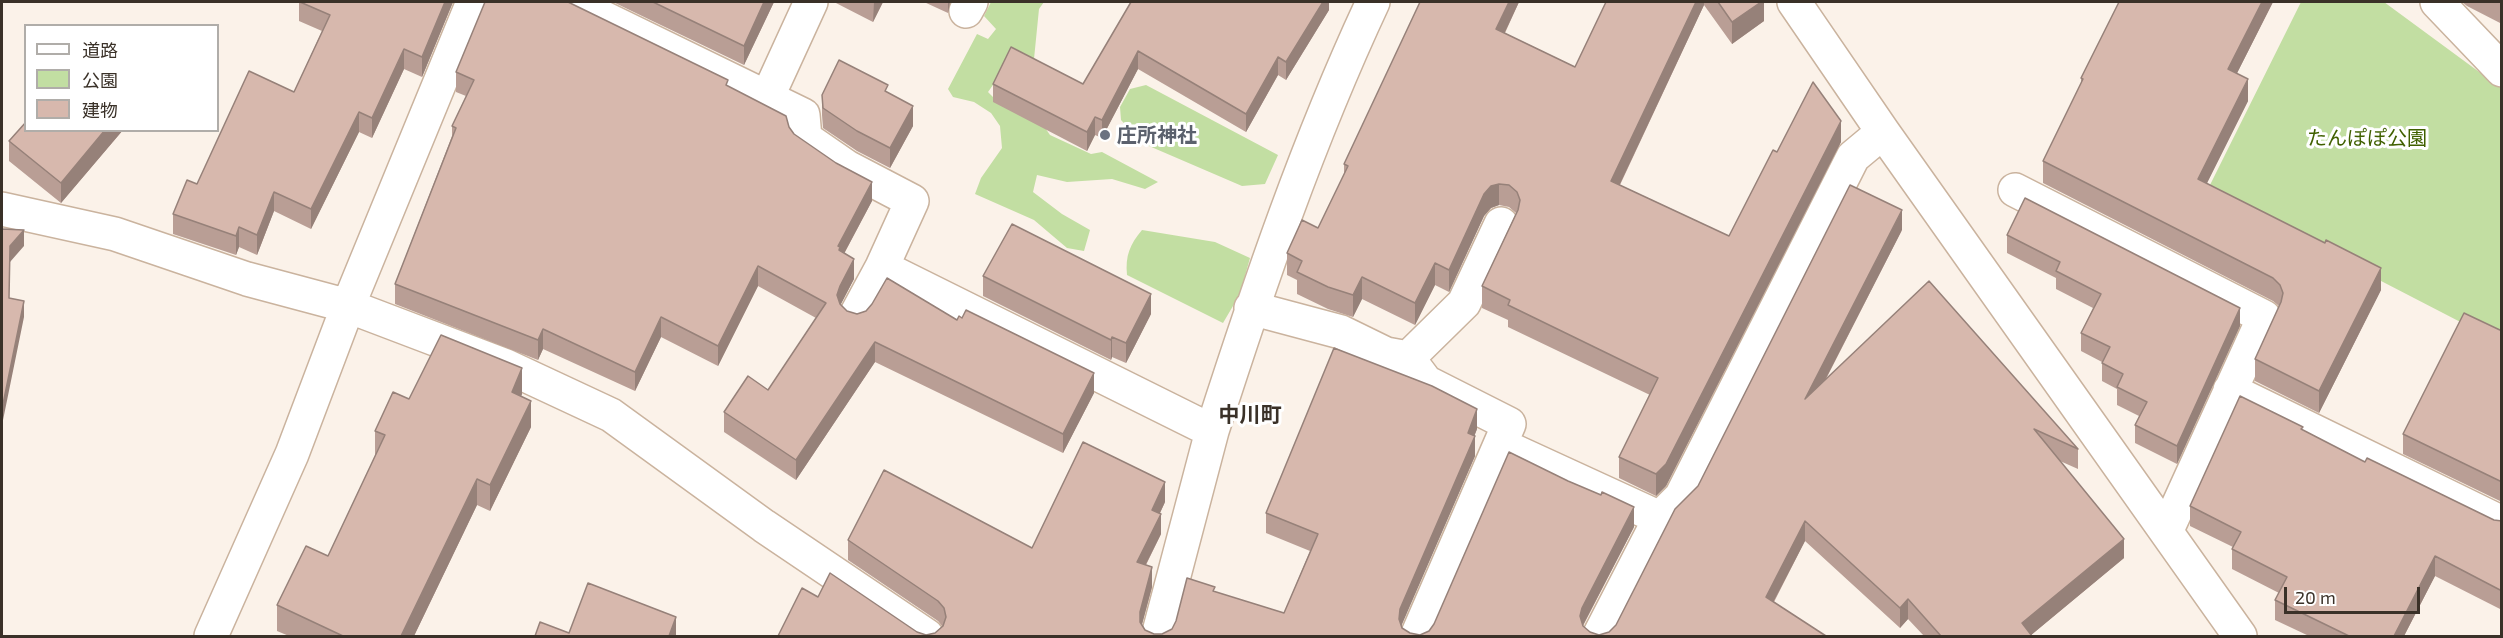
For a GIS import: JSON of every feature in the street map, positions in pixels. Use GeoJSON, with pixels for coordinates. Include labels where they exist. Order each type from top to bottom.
{"type":"FeatureCollection","features":[{"type":"Feature","properties":{"kind":"street"},"geometry":{"type":"LineString","coordinates":[[211,636],[291,454],[348,306],[473,2]]}},
{"type":"Feature","properties":{"kind":"street"},"geometry":{"type":"LineString","coordinates":[[571,2],[803,116],[805,138],[847,167],[912,201],[882,267],[856,315]]}},
{"type":"Feature","properties":{"kind":"street"},"geometry":{"type":"LineString","coordinates":[[767,98],[811,2]]}},
{"type":"Feature","properties":{"kind":"street"},"geometry":{"type":"LineString","coordinates":[[1794,2],[1869,144],[2167,530],[2240,636]]}},
{"type":"Feature","properties":{"kind":"street"},"geometry":{"type":"LineString","coordinates":[[2437,2],[2502,70]]}},
{"type":"Feature","properties":{"kind":"street"},"geometry":{"type":"LineString","coordinates":[[1158,636],[1212,431],[1251,308],[1364,5]]}},
{"type":"Feature","properties":{"kind":"street"},"geometry":{"type":"LineString","coordinates":[[1599,636],[1660,518],[1681,497],[1869,144]]}},
{"type":"Feature","properties":{"kind":"street"},"geometry":{"type":"LineString","coordinates":[[2015,190],[2264,317],[2167,530]]}},
{"type":"Feature","properties":{"kind":"street"},"geometry":{"type":"LineString","coordinates":[[2,209],[115,234],[247,279],[348,306],[506,366],[610,415],[764,526],[927,636]]}},
{"type":"Feature","properties":{"kind":"street"},"geometry":{"type":"LineString","coordinates":[[1408,358],[1464,303],[1501,224]]}},
{"type":"Feature","properties":{"kind":"street"},"geometry":{"type":"LineString","coordinates":[[882,267],[1212,431]]}},
{"type":"Feature","properties":{"kind":"street"},"geometry":{"type":"LineString","coordinates":[[1251,308],[1341,333],[1386,354],[1408,358],[1426,382],[1509,424],[1418,636]]}},
{"type":"Feature","properties":{"kind":"street"},"geometry":{"type":"LineString","coordinates":[[2230,390],[2502,523]]}},
{"type":"Feature","properties":{"kind":"street"},"geometry":{"type":"LineString","coordinates":[[1501,445],[1660,518]]}},
{"type":"Feature","properties":{"kind":"green space"},"geometry":{"type":"Polygon","coordinates":[[[991,2],[1044,2],[1039,9],[1034,59],[1005,68],[988,92],[998,102],[1039,119],[1050,135],[1091,154],[1102,152],[1158,182],[1145,189],[1112,179],[1067,182],[1037,175],[1033,192],[1062,214],[1090,230],[1084,251],[1067,248],[1034,220],[975,194],[981,178],[1002,148],[1000,126],[991,113],[974,102],[953,97],[948,89],[977,34],[988,39],[996,29],[984,16],[991,2]]]}},
{"type":"Feature","properties":{"kind":"green space","name":"たんぽぽ公園"},"geometry":{"type":"Polygon","coordinates":[[[2301,2],[2384,2],[2501,88],[2501,343],[2207,191],[2301,2]]]}},
{"type":"Feature","properties":{"kind":"green space"},"geometry":{"type":"Polygon","coordinates":[[[1146,85],[1278,155],[1265,184],[1242,186],[1142,143],[1121,120],[1120,107],[1130,89],[1146,85]]]}},
{"type":"Feature","properties":{"kind":"green space"},"geometry":{"type":"Polygon","coordinates":[[[1142,230],[1215,242],[1250,258],[1240,294],[1223,323],[1127,275],[1129,251],[1142,230]]]}},
{"type":"Feature","properties":{"kind":"building"},"geometry":{"type":"Polygon","coordinates":[[[300,2],[445,2],[422,57],[404,49],[372,118],[359,112],[311,209],[274,192],[257,235],[239,227],[236,236],[173,214],[187,180],[197,184],[249,71],[294,92],[330,15],[300,2]]]}},
{"type":"Feature","properties":{"kind":"building"},"geometry":{"type":"Polygon","coordinates":[[[485,2],[568,2],[728,80],[726,85],[786,116],[794,134],[836,163],[872,182],[838,246],[839,250],[854,259],[837,295],[840,304],[847,311],[857,314],[866,311],[887,278],[957,320],[959,316],[962,318],[966,310],[1094,373],[1063,434],[875,342],[796,460],[724,412],[748,376],[768,390],[826,303],[758,266],[718,346],[661,317],[635,372],[543,329],[538,340],[395,284],[456,128],[452,126],[474,80],[456,72],[485,2]]]}},
{"type":"Feature","properties":{"kind":"building"},"geometry":{"type":"Polygon","coordinates":[[[653,2],[764,2],[744,46],[653,2]]]}},
{"type":"Feature","properties":{"kind":"building"},"geometry":{"type":"Polygon","coordinates":[[[1131,2],[1323,2],[1286,62],[1278,57],[1246,114],[1138,51],[1102,120],[1095,117],[1087,132],[993,84],[1011,47],[1083,84],[1131,2]]]}},
{"type":"Feature","properties":{"kind":"building"},"geometry":{"type":"Polygon","coordinates":[[[1420,2],[1509,2],[1496,29],[1575,67],[1606,2],[1696,2],[1611,181],[1729,236],[1773,150],[1777,152],[1813,82],[1841,121],[1666,464],[1656,474],[1619,457],[1658,378],[1508,305],[1510,300],[1482,286],[1518,210],[1520,200],[1517,192],[1509,185],[1491,186],[1484,194],[1449,270],[1435,263],[1415,303],[1362,277],[1353,295],[1328,287],[1297,272],[1302,261],[1287,253],[1302,220],[1318,228],[1348,166],[1344,164],[1420,2]]]}},
{"type":"Feature","properties":{"kind":"building"},"geometry":{"type":"Polygon","coordinates":[[[1718,2],[1761,2],[1732,22],[1718,2]]]}},
{"type":"Feature","properties":{"kind":"building"},"geometry":{"type":"Polygon","coordinates":[[[2119,2],[2262,2],[2228,69],[2248,79],[2198,179],[2325,243],[2326,240],[2381,268],[2319,391],[2255,359],[2283,293],[2280,285],[2273,278],[2043,161],[2119,2]]]}},
{"type":"Feature","properties":{"kind":"building"},"geometry":{"type":"Polygon","coordinates":[[[839,60],[888,85],[885,91],[913,106],[890,148],[857,131],[823,108],[822,95],[839,60]]]}},
{"type":"Feature","properties":{"kind":"building"},"geometry":{"type":"Polygon","coordinates":[[[24,124],[24,132],[103,132],[61,183],[9,141],[24,124]]]}},
{"type":"Feature","properties":{"kind":"building"},"geometry":{"type":"Polygon","coordinates":[[[1850,185],[1902,210],[1805,399],[1929,281],[2078,449],[2034,429],[2124,539],[2022,623],[2032,636],[1941,636],[1908,599],[1900,608],[1805,521],[1766,597],[1826,636],[778,636],[802,588],[818,597],[830,573],[917,632],[926,635],[935,633],[943,626],[946,617],[944,608],[938,601],[848,540],[884,470],[1032,548],[1083,442],[1165,482],[1152,510],[1161,514],[1137,562],[1152,567],[1140,612],[1140,622],[1145,630],[1154,634],[1162,634],[1172,629],[1187,578],[1215,587],[1213,591],[1284,613],[1318,534],[1266,513],[1334,348],[1432,386],[1477,409],[1468,433],[1475,436],[1400,609],[1399,619],[1402,628],[1420,635],[1429,631],[1434,624],[1509,452],[1568,481],[1601,495],[1602,492],[1634,507],[1580,616],[1583,626],[1590,632],[1599,635],[1609,632],[1616,625],[1675,509],[1698,486],[1850,185]]]}},
{"type":"Feature","properties":{"kind":"building"},"geometry":{"type":"Polygon","coordinates":[[[2025,198],[2240,308],[2177,446],[2135,425],[2147,402],[2117,387],[2123,374],[2102,363],[2110,347],[2081,333],[2101,294],[2056,271],[2060,262],[2007,235],[2025,198]]]}},
{"type":"Feature","properties":{"kind":"building"},"geometry":{"type":"Polygon","coordinates":[[[1012,224],[1151,294],[1126,343],[1112,337],[1111,340],[983,276],[1012,224]]]}},
{"type":"Feature","properties":{"kind":"building"},"geometry":{"type":"Polygon","coordinates":[[[2,229],[24,230],[10,246],[9,298],[24,301],[2,409],[2,229]]]}},
{"type":"Feature","properties":{"kind":"building"},"geometry":{"type":"Polygon","coordinates":[[[2464,313],[2502,331],[2502,482],[2403,434],[2464,313]]]}},
{"type":"Feature","properties":{"kind":"building"},"geometry":{"type":"Polygon","coordinates":[[[441,335],[522,368],[512,392],[531,401],[490,485],[477,479],[401,636],[343,636],[277,605],[306,546],[328,556],[385,435],[375,431],[393,392],[409,399],[441,335]]]}},
{"type":"Feature","properties":{"kind":"building"},"geometry":{"type":"Polygon","coordinates":[[[2240,396],[2303,427],[2301,429],[2365,462],[2367,458],[2494,520],[2502,521],[2502,591],[2435,556],[2394,636],[2349,636],[2275,600],[2287,577],[2232,549],[2241,532],[2190,506],[2240,396]]]}},
{"type":"Feature","properties":{"kind":"building"},"geometry":{"type":"Polygon","coordinates":[[[588,583],[676,617],[669,636],[535,636],[540,622],[569,633],[588,583]]]}},
{"type":"Feature","properties":{"kind":"place","name":"庄所神社"},"geometry":{"type":"Point","coordinates":[1105,135]}},
{"type":"Feature","properties":{"kind":"district","name":"中川町"},"geometry":{"type":"Point","coordinates":[1250,415]}}]}
